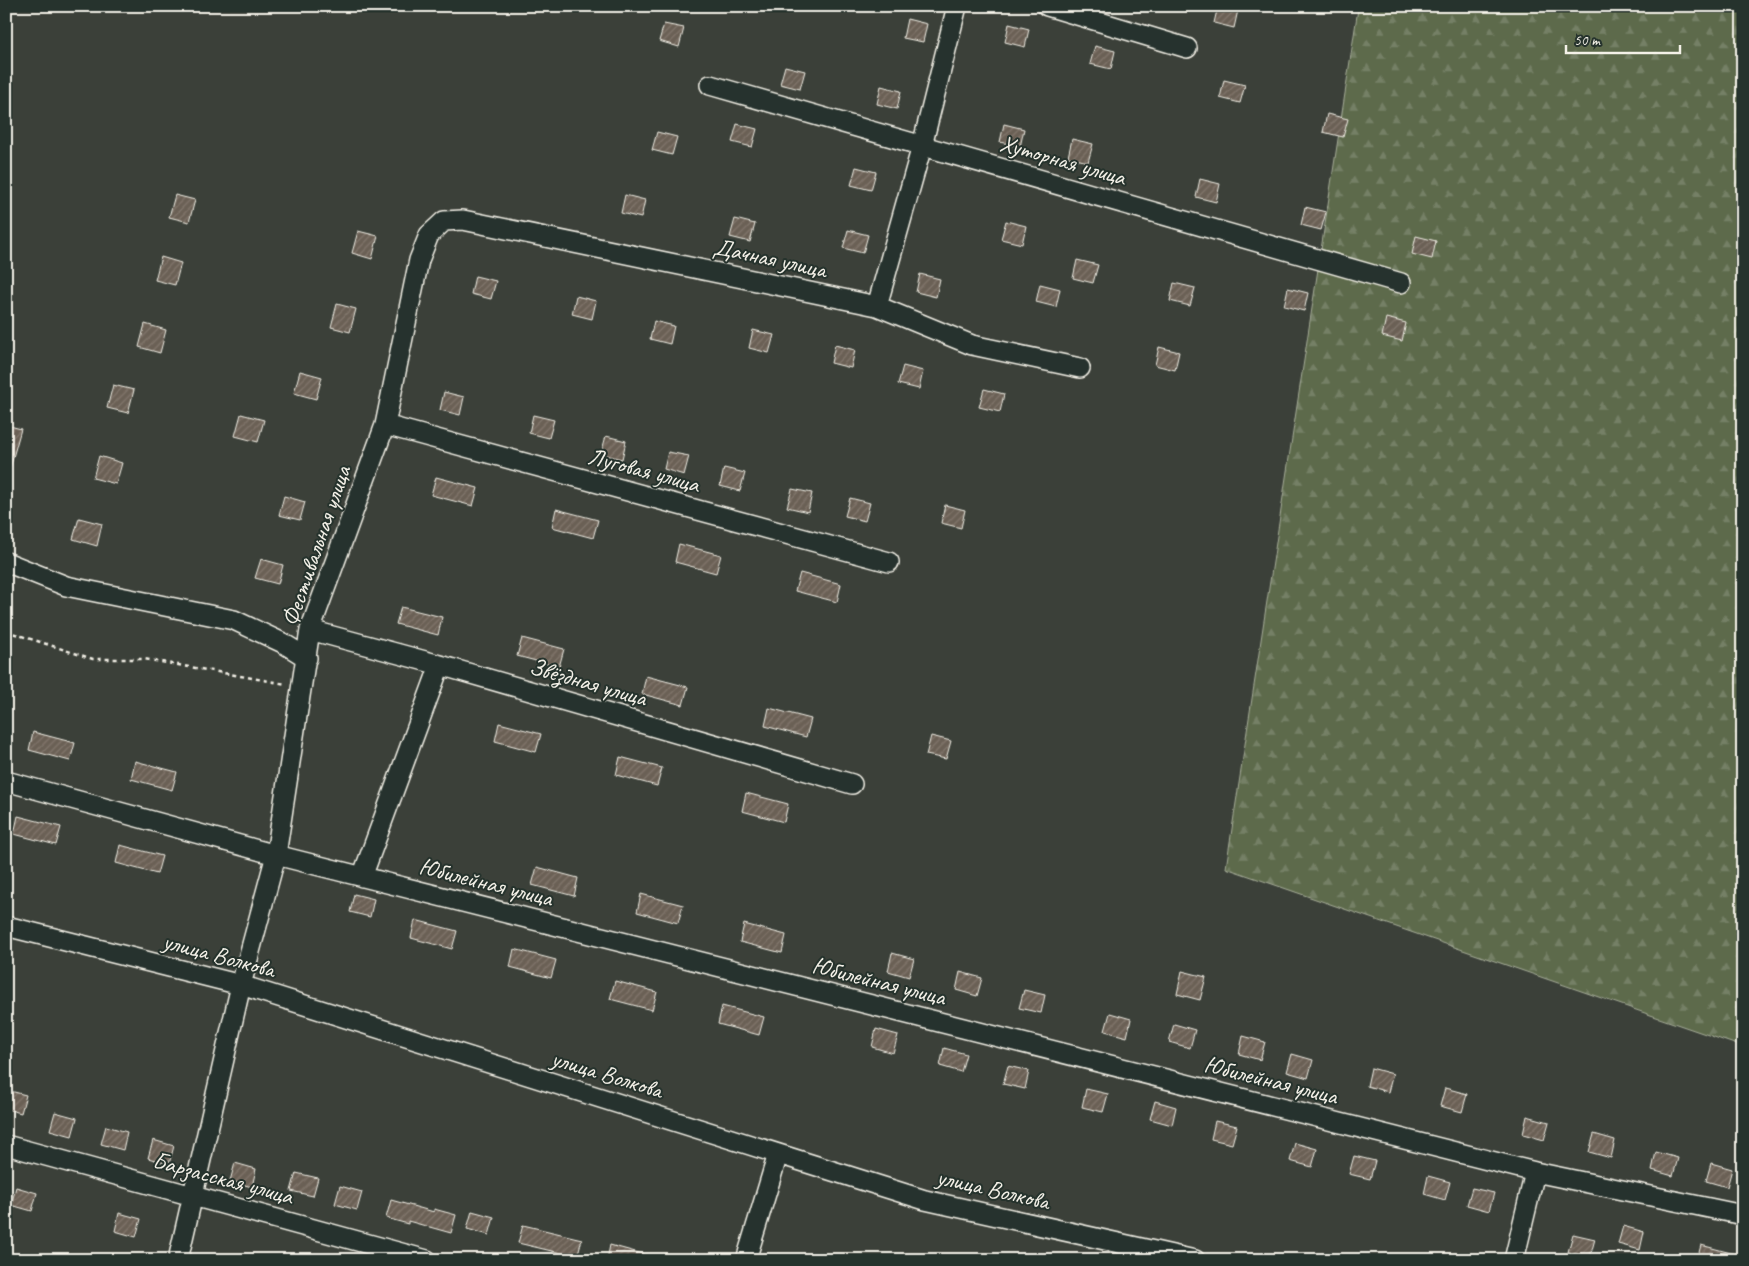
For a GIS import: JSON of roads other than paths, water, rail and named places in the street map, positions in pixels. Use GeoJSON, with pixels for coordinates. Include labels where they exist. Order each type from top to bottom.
{"type":"FeatureCollection","features":[{"type":"Feature","properties":{"kind":"street"},"geometry":{"type":"LineString","coordinates":[[877,306],[922,146],[957,6]]}},
{"type":"Feature","properties":{"kind":"street"},"geometry":{"type":"LineString","coordinates":[[1047,6],[1187,48]]}},
{"type":"Feature","properties":{"kind":"street","name":"Хуторная улица"},"geometry":{"type":"LineString","coordinates":[[710,85],[1402,283]]}},
{"type":"Feature","properties":{"kind":"street","name":"Дачная улица"},"geometry":{"type":"LineString","coordinates":[[444,222],[463,220],[877,306],[972,345],[1080,368]]}},
{"type":"Feature","properties":{"kind":"street","name":"Фестивальная улица"},"geometry":{"type":"LineString","coordinates":[[178,1260],[241,985],[276,855],[303,687],[310,630],[385,425],[419,260],[429,235],[444,222]]}},
{"type":"Feature","properties":{"kind":"street","name":"Луговая улица"},"geometry":{"type":"LineString","coordinates":[[385,425],[890,562]]}},
{"type":"Feature","properties":{"kind":"street"},"geometry":{"type":"LineString","coordinates":[[6,562],[66,586],[234,620],[283,643],[307,658]]}},
{"type":"Feature","properties":{"kind":"street","name":"Звёздная улица"},"geometry":{"type":"LineString","coordinates":[[310,630],[440,665],[852,784]]}},
{"type":"Feature","properties":{"kind":"street"},"geometry":{"type":"LineString","coordinates":[[362,877],[440,665]]}},
{"type":"Feature","properties":{"kind":"street","name":"Юбилейная улица"},"geometry":{"type":"LineString","coordinates":[[6,781],[362,877],[1535,1172],[1743,1215]]}},
{"type":"Feature","properties":{"kind":"street","name":"улица Волкова"},"geometry":{"type":"LineString","coordinates":[[6,926],[241,985],[925,1200],[1196,1260]]}},
{"type":"Feature","properties":{"kind":"street","name":"Барзасская улица"},"geometry":{"type":"LineString","coordinates":[[6,1145],[427,1260]]}},
{"type":"Feature","properties":{"kind":"street"},"geometry":{"type":"LineString","coordinates":[[746,1260],[778,1154]]}},
{"type":"Feature","properties":{"kind":"street"},"geometry":{"type":"LineString","coordinates":[[1514,1260],[1535,1172]]}}]}
